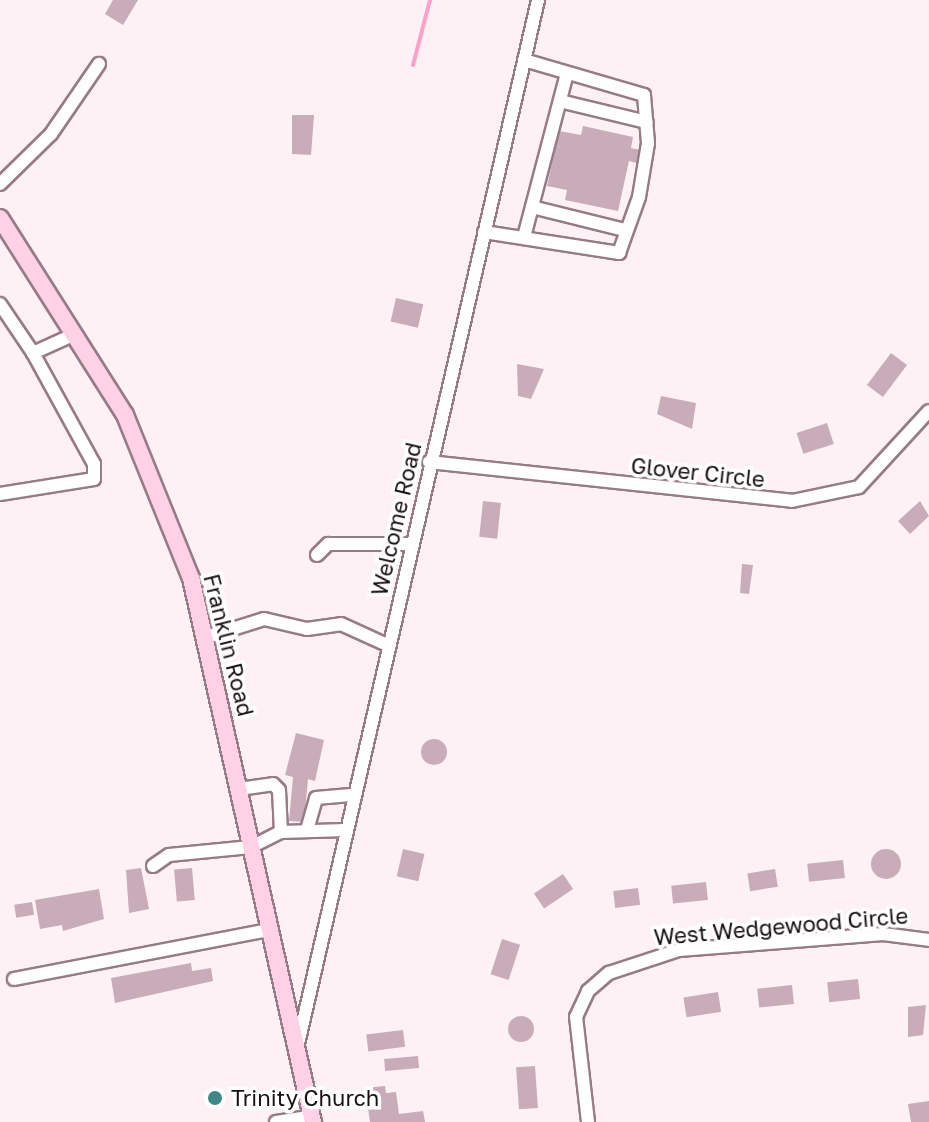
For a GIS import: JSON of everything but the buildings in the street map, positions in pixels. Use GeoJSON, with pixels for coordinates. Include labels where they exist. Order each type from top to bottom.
{"type":"FeatureCollection","features":[{"type":"Feature","properties":{"kind":"main road","name":"Franklin Road"},"geometry":{"type":"LineString","coordinates":[[0,218],[75,334],[160,493],[207,637],[268,930],[312,1119]]}},
{"type":"Feature","properties":{"kind":"street","name":"Welcome Road"},"geometry":{"type":"LineString","coordinates":[[297,1047],[429,462],[538,0]]}},
{"type":"Feature","properties":{"kind":"street"},"geometry":{"type":"LineString","coordinates":[[484,232],[619,253],[639,197],[647,122],[644,95],[566,77],[524,60]]}},
{"type":"Feature","properties":{"kind":"street"},"geometry":{"type":"LineString","coordinates":[[0,184],[51,134],[99,64]]}},
{"type":"Feature","properties":{"kind":"street"},"geometry":{"type":"LineString","coordinates":[[524,237],[566,77]]}},
{"type":"Feature","properties":{"kind":"street"},"geometry":{"type":"LineString","coordinates":[[560,101],[647,122]]}},
{"type":"Feature","properties":{"kind":"street"},"geometry":{"type":"LineString","coordinates":[[532,207],[625,230]]}},
{"type":"Feature","properties":{"kind":"street"},"geometry":{"type":"LineString","coordinates":[[0,304],[33,353],[94,464],[94,479],[0,494]]}},
{"type":"Feature","properties":{"kind":"street"},"geometry":{"type":"LineString","coordinates":[[33,353],[75,334]]}},
{"type":"Feature","properties":{"kind":"street","name":"Glover Circle"},"geometry":{"type":"LineString","coordinates":[[429,462],[792,501],[859,487],[929,411]]}},
{"type":"Feature","properties":{"kind":"street"},"geometry":{"type":"LineString","coordinates":[[317,555],[328,544],[411,544]]}},
{"type":"Feature","properties":{"kind":"street"},"geometry":{"type":"LineString","coordinates":[[207,637],[264,619],[307,629],[341,624],[387,645]]}},
{"type":"Feature","properties":{"kind":"street"},"geometry":{"type":"LineString","coordinates":[[239,789],[273,784],[279,790],[281,832]]}},
{"type":"Feature","properties":{"kind":"street"},"geometry":{"type":"LineString","coordinates":[[307,830],[316,798],[354,795]]}},
{"type":"Feature","properties":{"kind":"street"},"geometry":{"type":"LineString","coordinates":[[153,866],[169,855],[251,847],[281,832],[346,830]]}},
{"type":"Feature","properties":{"kind":"street"},"geometry":{"type":"LineString","coordinates":[[14,979],[268,930]]}},
{"type":"Feature","properties":{"kind":"street","name":"West Wedgewood Circle"},"geometry":{"type":"LineString","coordinates":[[588,1122],[576,1017],[588,991],[609,973],[679,950],[883,934],[929,940]]}},
{"type":"Feature","properties":{"kind":"street"},"geometry":{"type":"LineString","coordinates":[[276,1122],[312,1119]]}},
{"type":"Feature","properties":{"kind":"waterway"},"geometry":{"type":"LineString","coordinates":[[413,65],[430,0]]}},
{"type":"Feature","properties":{"kind":"place","name":"Trinity Church"},"geometry":{"type":"Point","coordinates":[215,1098]}}]}
